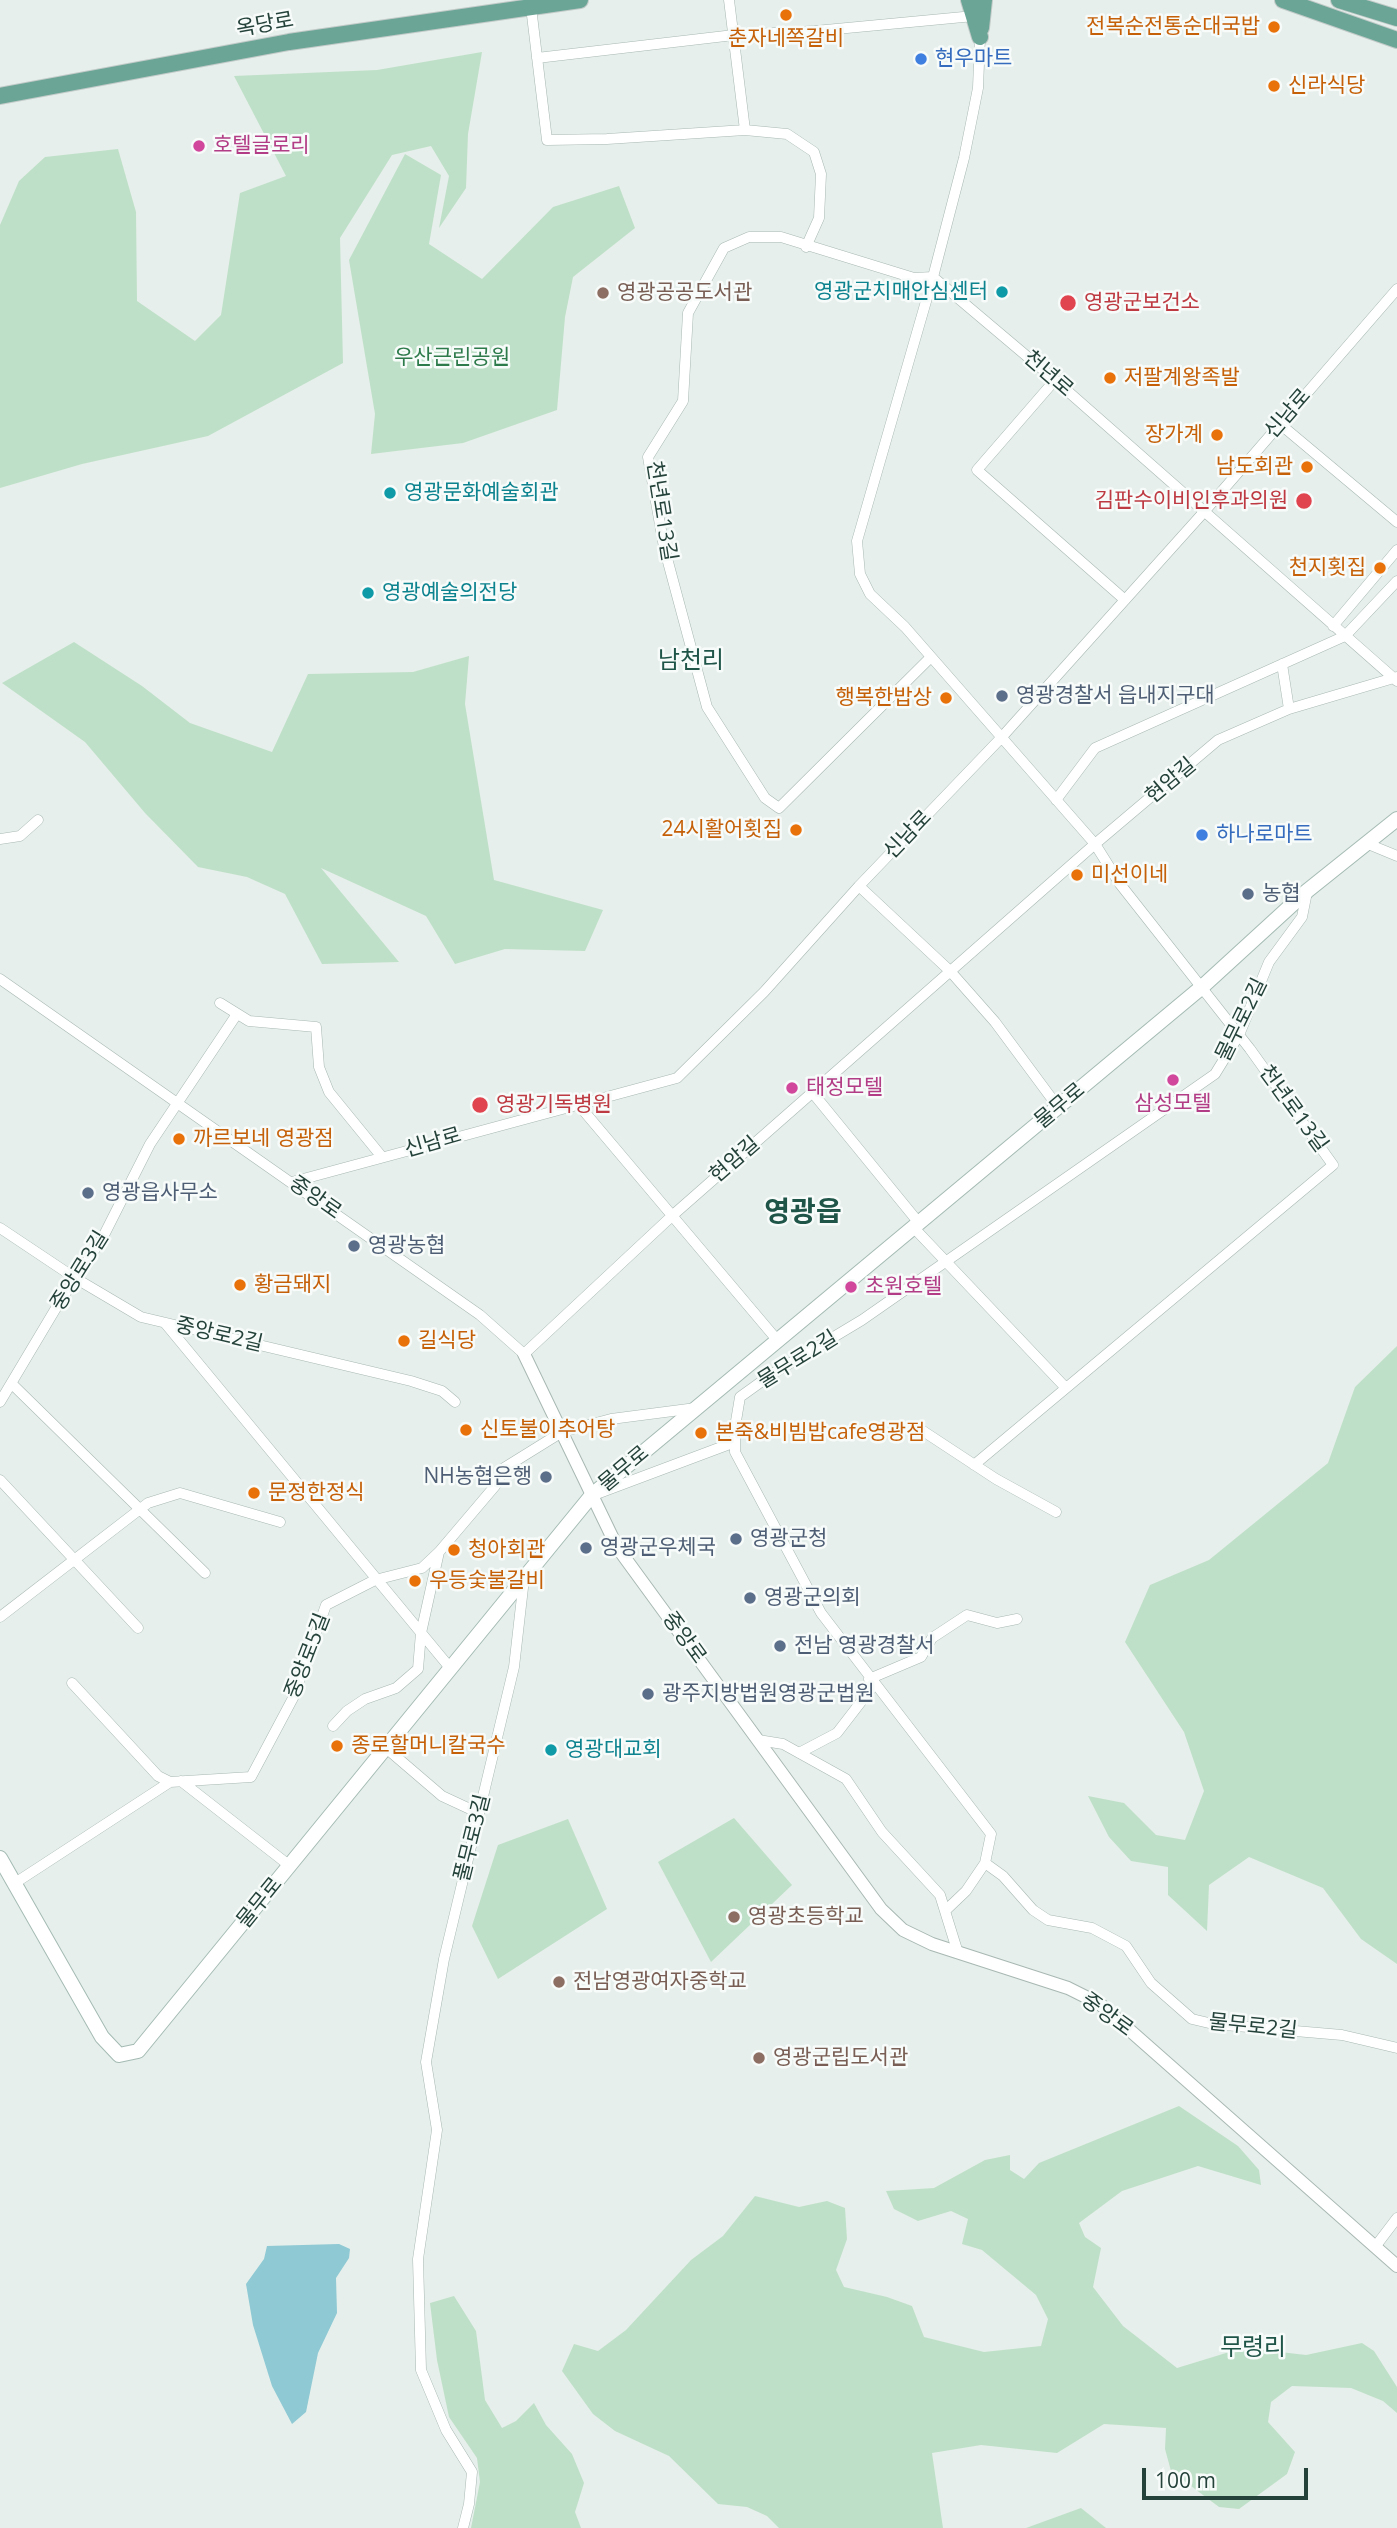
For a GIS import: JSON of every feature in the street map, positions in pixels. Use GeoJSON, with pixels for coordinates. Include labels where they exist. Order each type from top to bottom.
{"type":"FeatureCollection","features":[{"type":"Feature","properties":{"kind":"main road","name":"옥당로"},"geometry":{"type":"LineString","coordinates":[[0,96],[289,42],[580,0]]}},
{"type":"Feature","properties":{"kind":"main road"},"geometry":{"type":"LineString","coordinates":[[980,37],[984,0]]}},
{"type":"Feature","properties":{"kind":"main road"},"geometry":{"type":"LineString","coordinates":[[1283,0],[1397,40]]}},
{"type":"Feature","properties":{"kind":"main road"},"geometry":{"type":"LineString","coordinates":[[1339,0],[1397,18]]}},
{"type":"Feature","properties":{"kind":"main road"},"geometry":{"type":"LineString","coordinates":[[971,8],[980,37]]}},
{"type":"Feature","properties":{"kind":"main road","name":"물무로"},"geometry":{"type":"LineString","coordinates":[[0,1858],[102,2037],[119,2055],[138,2051],[592,1495],[1058,1108],[1202,987],[1307,891],[1397,819]]}},
{"type":"Feature","properties":{"kind":"street"},"geometry":{"type":"LineString","coordinates":[[729,0],[745,130]]}},
{"type":"Feature","properties":{"kind":"street"},"geometry":{"type":"LineString","coordinates":[[531,7],[547,139],[607,139],[745,130],[788,134],[814,152],[821,174],[819,218],[806,247]]}},
{"type":"Feature","properties":{"kind":"street"},"geometry":{"type":"LineString","coordinates":[[537,58],[734,35],[815,31],[971,8]]}},
{"type":"Feature","properties":{"kind":"street"},"geometry":{"type":"LineString","coordinates":[[933,277],[964,158],[978,88],[980,37]]}},
{"type":"Feature","properties":{"kind":"street","name":"천년로13길"},"geometry":{"type":"LineString","coordinates":[[932,657],[779,808],[765,799],[707,707],[664,547],[648,457],[683,401],[688,313],[724,248],[749,237],[781,237],[806,247],[914,278],[933,277],[857,541],[860,575],[870,594],[905,627],[932,657],[1001,738],[1095,844],[1120,884],[1240,1035],[1333,1165],[974,1465]]}},
{"type":"Feature","properties":{"kind":"street","name":"천년로"},"geometry":{"type":"LineString","coordinates":[[933,277],[1055,380],[1203,513],[1396,679]]}},
{"type":"Feature","properties":{"kind":"street","name":"신남로"},"geometry":{"type":"LineString","coordinates":[[292,1182],[577,1102],[677,1077],[764,992],[859,886],[1001,738],[1203,513],[1397,289]]}},
{"type":"Feature","properties":{"kind":"street"},"geometry":{"type":"LineString","coordinates":[[1055,380],[977,470],[1125,600]]}},
{"type":"Feature","properties":{"kind":"street"},"geometry":{"type":"LineString","coordinates":[[1280,424],[1397,522]]}},
{"type":"Feature","properties":{"kind":"street"},"geometry":{"type":"LineString","coordinates":[[1333,626],[1397,550]]}},
{"type":"Feature","properties":{"kind":"street"},"geometry":{"type":"LineString","coordinates":[[1056,800],[1095,748],[1345,636],[1397,581]]}},
{"type":"Feature","properties":{"kind":"street"},"geometry":{"type":"LineString","coordinates":[[1282,664],[1289,709]]}},
{"type":"Feature","properties":{"kind":"street","name":"현암길"},"geometry":{"type":"LineString","coordinates":[[524,1354],[673,1214],[1095,844],[1218,740],[1289,709],[1396,679]]}},
{"type":"Feature","properties":{"kind":"street"},"geometry":{"type":"LineString","coordinates":[[0,839],[20,836],[38,820]]}},
{"type":"Feature","properties":{"kind":"street"},"geometry":{"type":"LineString","coordinates":[[1368,844],[1397,856]]}},
{"type":"Feature","properties":{"kind":"street"},"geometry":{"type":"LineString","coordinates":[[859,886],[950,971],[995,1022],[1058,1108]]}},
{"type":"Feature","properties":{"kind":"street","name":"물무로2길"},"geometry":{"type":"LineString","coordinates":[[1307,891],[1302,916],[1269,962],[1240,1035],[1215,1074],[862,1320],[772,1374],[740,1397],[735,1452],[821,1613],[991,1835],[985,1863],[1003,1876],[1033,1910],[1048,1920],[1092,1928],[1126,1946],[1151,1983],[1192,2019],[1213,2024],[1342,2035],[1397,2048]]}},
{"type":"Feature","properties":{"kind":"street","name":"중앙로"},"geometry":{"type":"LineString","coordinates":[[0,979],[480,1315],[524,1354],[617,1547],[881,1909],[903,1930],[958,1953],[1068,1988],[1100,2004],[1397,2266]]}},
{"type":"Feature","properties":{"kind":"street"},"geometry":{"type":"LineString","coordinates":[[220,1003],[248,1021],[316,1027],[319,1067],[329,1092],[382,1157]]}},
{"type":"Feature","properties":{"kind":"street","name":"중앙로3길"},"geometry":{"type":"LineString","coordinates":[[0,1402],[103,1237],[150,1144],[237,1014]]}},
{"type":"Feature","properties":{"kind":"street"},"geometry":{"type":"LineString","coordinates":[[812,1092],[946,1261],[1065,1387]]}},
{"type":"Feature","properties":{"kind":"street"},"geometry":{"type":"LineString","coordinates":[[577,1102],[778,1341]]}},
{"type":"Feature","properties":{"kind":"street","name":"중앙로2길"},"geometry":{"type":"LineString","coordinates":[[0,1228],[75,1279],[141,1317],[411,1381],[442,1391],[455,1402]]}},
{"type":"Feature","properties":{"kind":"street"},"geometry":{"type":"LineString","coordinates":[[165,1323],[451,1669]]}},
{"type":"Feature","properties":{"kind":"street"},"geometry":{"type":"LineString","coordinates":[[12,1384],[205,1573]]}},
{"type":"Feature","properties":{"kind":"street","name":"중앙로5길"},"geometry":{"type":"LineString","coordinates":[[170,1782],[251,1777],[293,1698],[327,1605],[375,1580],[422,1568],[495,1486],[504,1468],[562,1432],[611,1419],[697,1408]]}},
{"type":"Feature","properties":{"kind":"street"},"geometry":{"type":"LineString","coordinates":[[923,1431],[974,1465],[1056,1512]]}},
{"type":"Feature","properties":{"kind":"street"},"geometry":{"type":"LineString","coordinates":[[592,1495],[735,1442]]}},
{"type":"Feature","properties":{"kind":"street"},"geometry":{"type":"LineString","coordinates":[[0,1480],[138,1628]]}},
{"type":"Feature","properties":{"kind":"street"},"geometry":{"type":"LineString","coordinates":[[0,1617],[148,1503],[180,1493],[280,1522]]}},
{"type":"Feature","properties":{"kind":"street"},"geometry":{"type":"LineString","coordinates":[[333,1726],[347,1710],[365,1699],[396,1688],[418,1669],[421,1633],[439,1552]]}},
{"type":"Feature","properties":{"kind":"street","name":"풀무로3길"},"geometry":{"type":"LineString","coordinates":[[463,2528],[469,2504],[472,2472],[432,2400],[421,2370],[418,2259],[436,2130],[426,2062],[444,1959],[514,1667],[524,1579]]}},
{"type":"Feature","properties":{"kind":"street"},"geometry":{"type":"LineString","coordinates":[[799,1753],[837,1733],[872,1682],[921,1657],[932,1638],[967,1615],[997,1623],[1017,1619]]}},
{"type":"Feature","properties":{"kind":"street"},"geometry":{"type":"LineString","coordinates":[[72,1682],[158,1776],[170,1782]]}},
{"type":"Feature","properties":{"kind":"street"},"geometry":{"type":"LineString","coordinates":[[758,1740],[783,1744],[846,1779],[882,1832],[940,1895],[958,1953]]}},
{"type":"Feature","properties":{"kind":"street"},"geometry":{"type":"LineString","coordinates":[[386,1748],[442,1796],[470,1809],[481,1807]]}},
{"type":"Feature","properties":{"kind":"street"},"geometry":{"type":"LineString","coordinates":[[181,1781],[290,1866]]}},
{"type":"Feature","properties":{"kind":"street"},"geometry":{"type":"LineString","coordinates":[[15,1883],[170,1782]]}},
{"type":"Feature","properties":{"kind":"street"},"geometry":{"type":"LineString","coordinates":[[945,1911],[966,1891],[985,1863]]}},
{"type":"Feature","properties":{"kind":"street"},"geometry":{"type":"LineString","coordinates":[[1375,2247],[1397,2218]]}},
{"type":"Feature","properties":{"kind":"green space"},"geometry":{"type":"Polygon","coordinates":[[[482,52],[468,134],[466,188],[439,228],[449,176],[431,146],[392,155],[340,238],[343,363],[208,436],[82,464],[0,488],[0,225],[19,181],[45,157],[118,149],[136,212],[137,301],[195,341],[221,315],[240,193],[286,176],[234,76],[377,70],[482,52]]]}},
{"type":"Feature","properties":{"kind":"green space","name":"우산근린공원"},"geometry":{"type":"Polygon","coordinates":[[[405,154],[441,175],[429,244],[482,279],[553,207],[619,186],[635,228],[573,277],[565,317],[557,410],[463,443],[371,454],[375,414],[349,260],[405,154]]]}},
{"type":"Feature","properties":{"kind":"green space"},"geometry":{"type":"Polygon","coordinates":[[[74,642],[142,686],[190,723],[272,752],[308,674],[413,672],[469,656],[465,704],[494,880],[603,910],[585,951],[505,949],[455,964],[426,916],[321,868],[399,962],[322,964],[285,894],[247,877],[198,867],[145,813],[85,742],[2,683],[74,642]]]}},
{"type":"Feature","properties":{"kind":"green space"},"geometry":{"type":"Polygon","coordinates":[[[1397,1346],[1397,1964],[1361,1939],[1323,1888],[1249,1857],[1209,1885],[1207,1931],[1168,1895],[1168,1867],[1131,1861],[1109,1837],[1088,1796],[1124,1803],[1156,1835],[1185,1840],[1204,1791],[1184,1732],[1125,1642],[1150,1585],[1209,1560],[1328,1463],[1355,1387],[1397,1346]]]}},
{"type":"Feature","properties":{"kind":"green space"},"geometry":{"type":"Polygon","coordinates":[[[734,1818],[792,1885],[711,1962],[658,1862],[734,1818]]]}},
{"type":"Feature","properties":{"kind":"green space"},"geometry":{"type":"Polygon","coordinates":[[[568,1819],[607,1909],[498,1979],[472,1926],[498,1845],[568,1819]]]}},
{"type":"Feature","properties":{"kind":"green space"},"geometry":{"type":"Polygon","coordinates":[[[1179,2106],[1238,2146],[1259,2170],[1261,2185],[1198,2166],[1122,2191],[1079,2223],[1085,2237],[1101,2248],[1093,2287],[1123,2326],[1177,2368],[1226,2353],[1263,2350],[1306,2355],[1362,2343],[1374,2351],[1397,2387],[1397,2413],[1383,2401],[1351,2388],[1292,2386],[1271,2402],[1268,2422],[1295,2452],[1287,2474],[1239,2509],[1219,2507],[1171,2471],[1165,2449],[1166,2428],[1104,2424],[1057,2453],[981,2445],[932,2453],[943,2528],[779,2528],[767,2516],[747,2507],[718,2504],[669,2456],[615,2431],[593,2414],[562,2371],[574,2344],[598,2351],[626,2330],[691,2260],[723,2236],[755,2196],[799,2207],[827,2201],[845,2208],[847,2239],[836,2270],[844,2287],[912,2306],[924,2337],[984,2352],[1041,2346],[1048,2319],[1036,2295],[982,2250],[962,2244],[968,2219],[951,2211],[918,2221],[894,2209],[886,2191],[934,2188],[985,2160],[1010,2155],[1010,2170],[1024,2179],[1039,2163],[1179,2106]]]}},
{"type":"Feature","properties":{"kind":"green space"},"geometry":{"type":"Polygon","coordinates":[[[454,2296],[476,2331],[485,2400],[502,2428],[516,2421],[534,2403],[546,2425],[572,2454],[584,2483],[575,2512],[581,2528],[471,2528],[480,2482],[477,2458],[449,2417],[437,2360],[430,2303],[454,2296]]]}},
{"type":"Feature","properties":{"kind":"green space"},"geometry":{"type":"Polygon","coordinates":[[[1081,2508],[1106,2528],[1026,2528],[1081,2508]]]}},
{"type":"Feature","properties":{"kind":"water"},"geometry":{"type":"Polygon","coordinates":[[[339,2244],[350,2249],[349,2258],[336,2278],[337,2313],[318,2353],[306,2412],[292,2424],[272,2386],[253,2325],[246,2284],[264,2259],[267,2246],[339,2244]]]}},
{"type":"Feature","properties":{"kind":"place","name":"춘자네쪽갈비"},"geometry":{"type":"Point","coordinates":[786,15]}},
{"type":"Feature","properties":{"kind":"place","name":"전복순전통순대국밥"},"geometry":{"type":"Point","coordinates":[1274,27]}},
{"type":"Feature","properties":{"kind":"place","name":"현우마트"},"geometry":{"type":"Point","coordinates":[921,59]}},
{"type":"Feature","properties":{"kind":"place","name":"신라식당"},"geometry":{"type":"Point","coordinates":[1274,86]}},
{"type":"Feature","properties":{"kind":"place","name":"호텔글로리"},"geometry":{"type":"Point","coordinates":[199,146]}},
{"type":"Feature","properties":{"kind":"place","name":"영광군치매안심센터"},"geometry":{"type":"Point","coordinates":[1002,292]}},
{"type":"Feature","properties":{"kind":"place","name":"영광공공도서관"},"geometry":{"type":"Point","coordinates":[603,293]}},
{"type":"Feature","properties":{"kind":"place","name":"영광군보건소"},"geometry":{"type":"Point","coordinates":[1068,303]}},
{"type":"Feature","properties":{"kind":"place","name":"저팔계왕족발"},"geometry":{"type":"Point","coordinates":[1110,378]}},
{"type":"Feature","properties":{"kind":"place","name":"장가계"},"geometry":{"type":"Point","coordinates":[1217,435]}},
{"type":"Feature","properties":{"kind":"place","name":"남도회관"},"geometry":{"type":"Point","coordinates":[1307,467]}},
{"type":"Feature","properties":{"kind":"place","name":"영광문화예술회관"},"geometry":{"type":"Point","coordinates":[390,493]}},
{"type":"Feature","properties":{"kind":"place","name":"김판수이비인후과의원"},"geometry":{"type":"Point","coordinates":[1304,501]}},
{"type":"Feature","properties":{"kind":"place","name":"천지횟집"},"geometry":{"type":"Point","coordinates":[1380,568]}},
{"type":"Feature","properties":{"kind":"place","name":"영광예술의전당"},"geometry":{"type":"Point","coordinates":[368,593]}},
{"type":"Feature","properties":{"kind":"place","name":"영광경찰서 읍내지구대"},"geometry":{"type":"Point","coordinates":[1002,696]}},
{"type":"Feature","properties":{"kind":"place","name":"행복한밥상"},"geometry":{"type":"Point","coordinates":[946,698]}},
{"type":"Feature","properties":{"kind":"place","name":"24시활어횟집"},"geometry":{"type":"Point","coordinates":[796,830]}},
{"type":"Feature","properties":{"kind":"place","name":"하나로마트"},"geometry":{"type":"Point","coordinates":[1202,835]}},
{"type":"Feature","properties":{"kind":"place","name":"미선이네"},"geometry":{"type":"Point","coordinates":[1077,875]}},
{"type":"Feature","properties":{"kind":"place","name":"농협"},"geometry":{"type":"Point","coordinates":[1248,894]}},
{"type":"Feature","properties":{"kind":"place","name":"삼성모텔"},"geometry":{"type":"Point","coordinates":[1173,1080]}},
{"type":"Feature","properties":{"kind":"place","name":"태정모텔"},"geometry":{"type":"Point","coordinates":[792,1088]}},
{"type":"Feature","properties":{"kind":"place","name":"영광기독병원"},"geometry":{"type":"Point","coordinates":[480,1105]}},
{"type":"Feature","properties":{"kind":"place","name":"까르보네 영광점"},"geometry":{"type":"Point","coordinates":[179,1139]}},
{"type":"Feature","properties":{"kind":"place","name":"영광읍사무소"},"geometry":{"type":"Point","coordinates":[88,1193]}},
{"type":"Feature","properties":{"kind":"place","name":"영광농협"},"geometry":{"type":"Point","coordinates":[354,1246]}},
{"type":"Feature","properties":{"kind":"place","name":"황금돼지"},"geometry":{"type":"Point","coordinates":[240,1285]}},
{"type":"Feature","properties":{"kind":"place","name":"초원호텔"},"geometry":{"type":"Point","coordinates":[851,1287]}},
{"type":"Feature","properties":{"kind":"place","name":"길식당"},"geometry":{"type":"Point","coordinates":[404,1341]}},
{"type":"Feature","properties":{"kind":"place","name":"신토불이추어탕"},"geometry":{"type":"Point","coordinates":[466,1430]}},
{"type":"Feature","properties":{"kind":"place","name":"본죽&비빔밥cafe영광점"},"geometry":{"type":"Point","coordinates":[701,1433]}},
{"type":"Feature","properties":{"kind":"place","name":"NH농협은행"},"geometry":{"type":"Point","coordinates":[546,1477]}},
{"type":"Feature","properties":{"kind":"place","name":"문정한정식"},"geometry":{"type":"Point","coordinates":[254,1493]}},
{"type":"Feature","properties":{"kind":"place","name":"영광군청"},"geometry":{"type":"Point","coordinates":[736,1539]}},
{"type":"Feature","properties":{"kind":"place","name":"영광군우체국"},"geometry":{"type":"Point","coordinates":[586,1548]}},
{"type":"Feature","properties":{"kind":"place","name":"청아회관"},"geometry":{"type":"Point","coordinates":[454,1550]}},
{"type":"Feature","properties":{"kind":"place","name":"우등숯불갈비"},"geometry":{"type":"Point","coordinates":[415,1581]}},
{"type":"Feature","properties":{"kind":"place","name":"영광군의회"},"geometry":{"type":"Point","coordinates":[750,1598]}},
{"type":"Feature","properties":{"kind":"place","name":"전남 영광경찰서"},"geometry":{"type":"Point","coordinates":[780,1646]}},
{"type":"Feature","properties":{"kind":"place","name":"광주지방법원영광군법원"},"geometry":{"type":"Point","coordinates":[648,1694]}},
{"type":"Feature","properties":{"kind":"place","name":"종로할머니칼국수"},"geometry":{"type":"Point","coordinates":[337,1746]}},
{"type":"Feature","properties":{"kind":"place","name":"영광대교회"},"geometry":{"type":"Point","coordinates":[551,1750]}},
{"type":"Feature","properties":{"kind":"place","name":"영광초등학교"},"geometry":{"type":"Point","coordinates":[734,1917]}},
{"type":"Feature","properties":{"kind":"place","name":"전남영광여자중학교"},"geometry":{"type":"Point","coordinates":[559,1982]}},
{"type":"Feature","properties":{"kind":"place","name":"영광군립도서관"},"geometry":{"type":"Point","coordinates":[759,2058]}},
{"type":"Feature","properties":{"kind":"district","name":"남천리"},"geometry":{"type":"Point","coordinates":[691,661]}},
{"type":"Feature","properties":{"kind":"district","name":"영광읍"},"geometry":{"type":"Point","coordinates":[803,1213]}},
{"type":"Feature","properties":{"kind":"district","name":"무령리"},"geometry":{"type":"Point","coordinates":[1253,2348]}}]}
